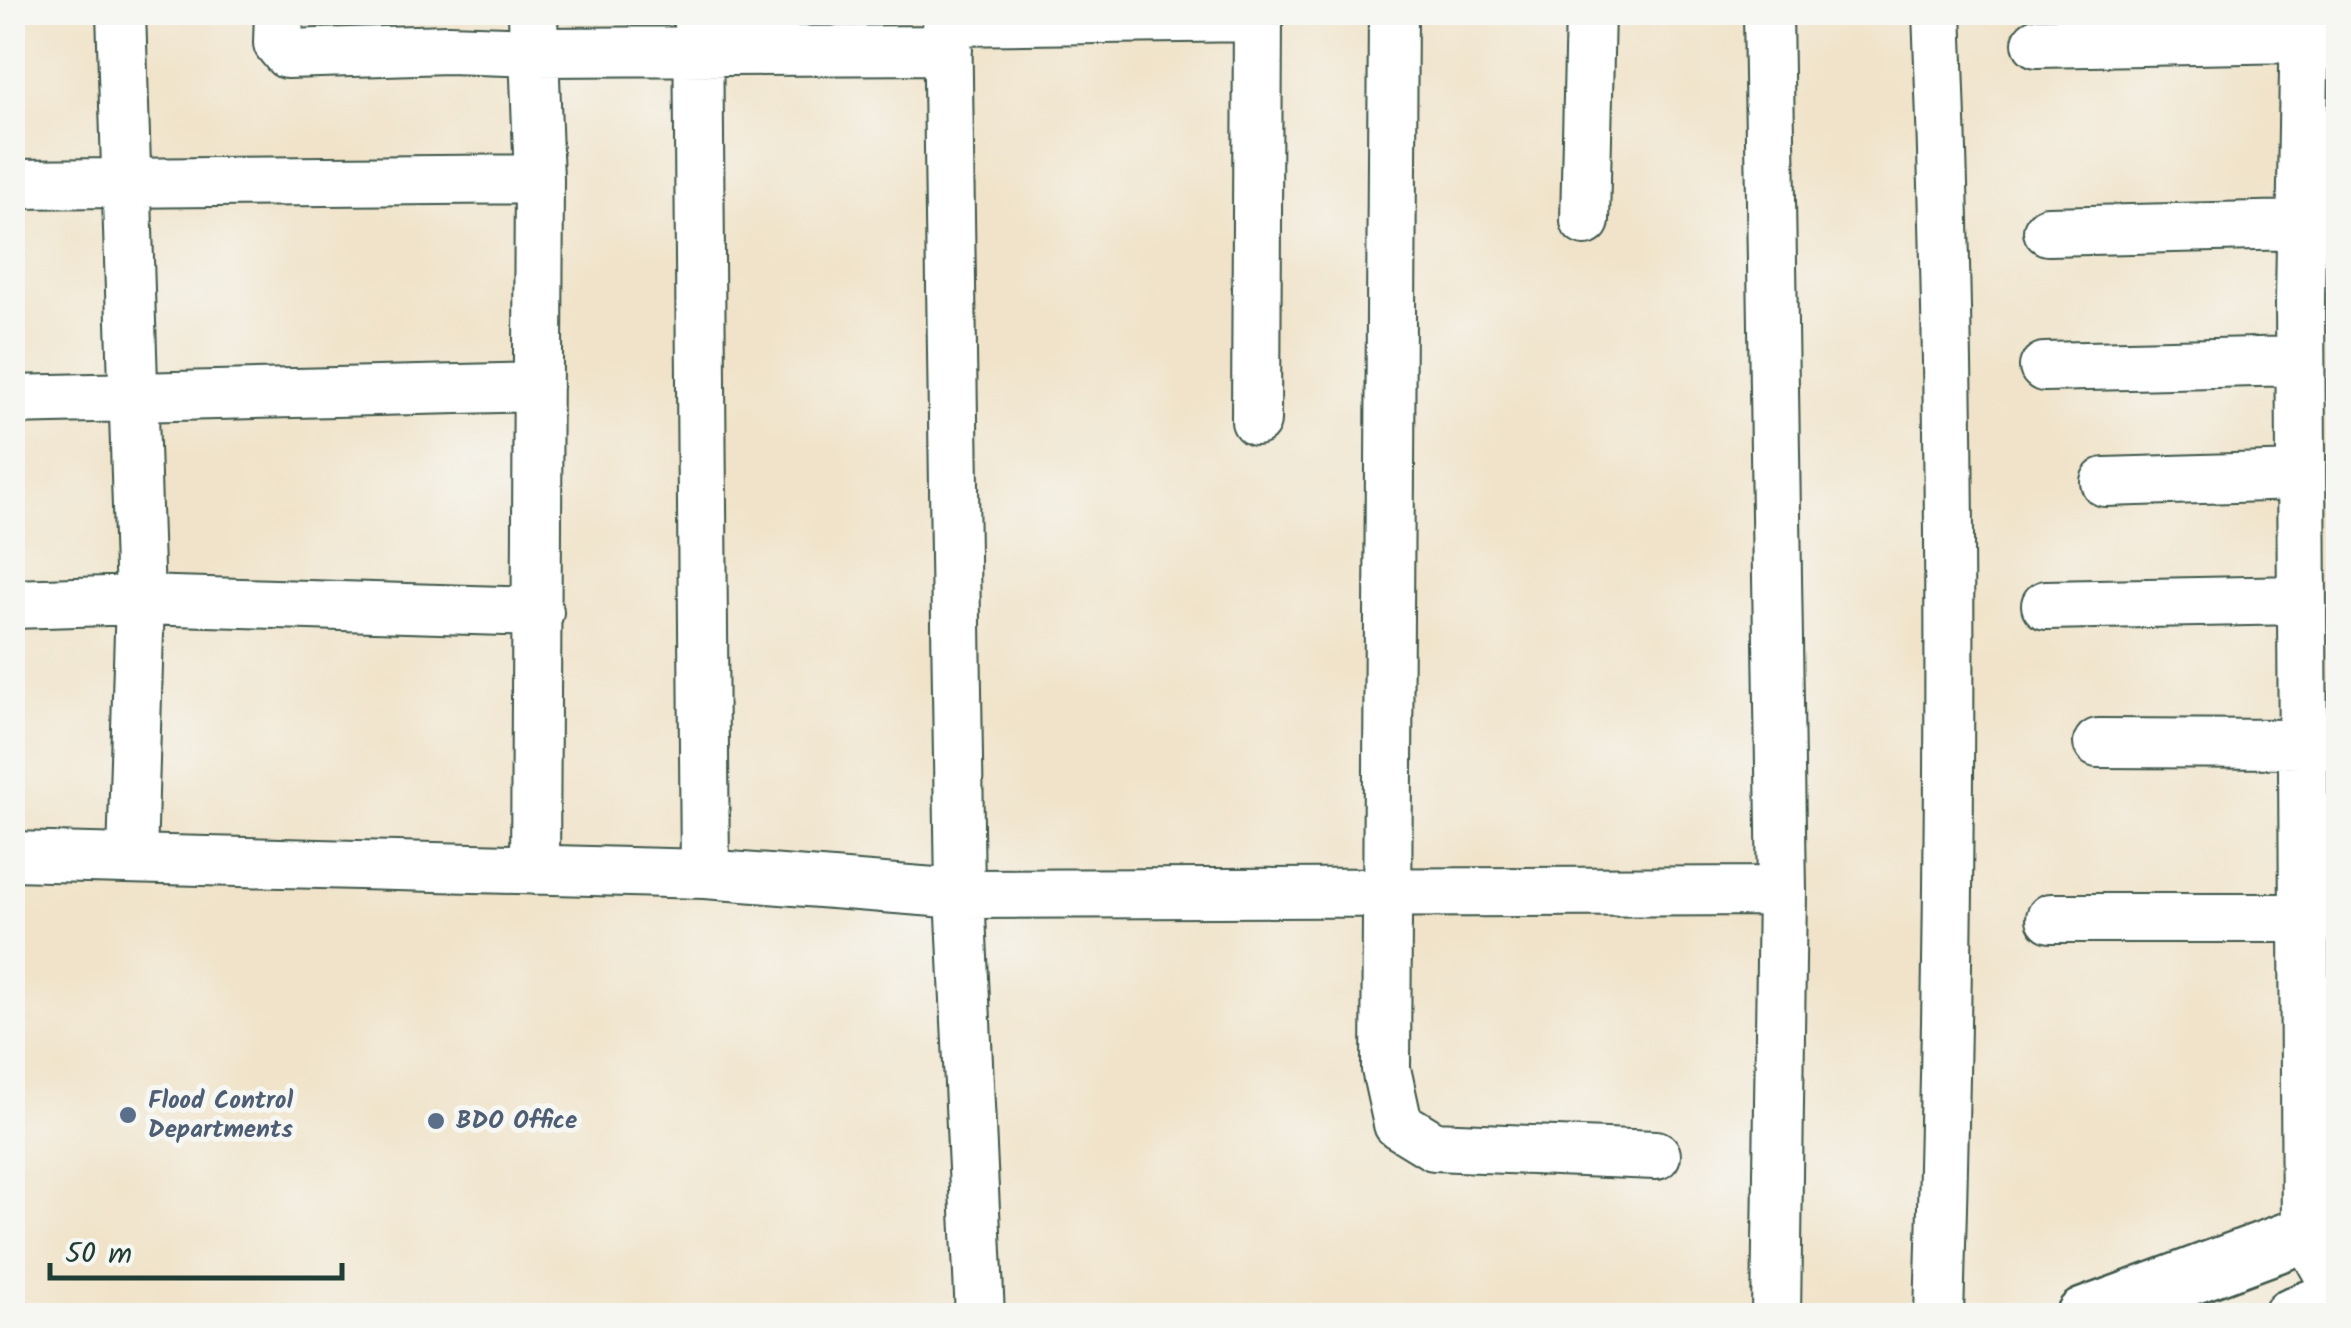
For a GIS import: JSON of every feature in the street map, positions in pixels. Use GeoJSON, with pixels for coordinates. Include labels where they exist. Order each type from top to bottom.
{"type":"FeatureCollection","features":[{"type":"Feature","properties":{"kind":"main road"},"geometry":{"type":"LineString","coordinates":[[2084,1316],[2322,1228]]}},
{"type":"Feature","properties":{"kind":"main road"},"geometry":{"type":"LineString","coordinates":[[2292,1316],[2338,1294]]}},
{"type":"Feature","properties":{"kind":"street"},"geometry":{"type":"LineString","coordinates":[[121,12],[123,182],[140,600],[132,856]]}},
{"type":"Feature","properties":{"kind":"street"},"geometry":{"type":"LineString","coordinates":[[279,12],[278,43],[288,54],[405,31],[948,28],[1112,16],[1258,15],[1256,421]]}},
{"type":"Feature","properties":{"kind":"street"},"geometry":{"type":"LineString","coordinates":[[1393,12],[1386,1069],[1398,1124],[1434,1146],[1656,1155]]}},
{"type":"Feature","properties":{"kind":"street"},"geometry":{"type":"LineString","coordinates":[[1585,222],[1590,12]]}},
{"type":"Feature","properties":{"kind":"street"},"geometry":{"type":"LineString","coordinates":[[1768,12],[1782,891],[1776,1316]]}},
{"type":"Feature","properties":{"kind":"street"},"geometry":{"type":"LineString","coordinates":[[1937,12],[1952,460],[1952,891],[1939,1316]]}},
{"type":"Feature","properties":{"kind":"street"},"geometry":{"type":"LineString","coordinates":[[2037,42],[2304,26],[2300,361],[2304,918],[2322,1228],[2338,1294]]}},
{"type":"Feature","properties":{"kind":"street"},"geometry":{"type":"LineString","coordinates":[[948,28],[960,894],[980,1316]]}},
{"type":"Feature","properties":{"kind":"street"},"geometry":{"type":"LineString","coordinates":[[534,32],[539,179],[535,870]]}},
{"type":"Feature","properties":{"kind":"street"},"geometry":{"type":"LineString","coordinates":[[698,32],[705,874]]}},
{"type":"Feature","properties":{"kind":"street"},"geometry":{"type":"LineString","coordinates":[[12,184],[539,179]]}},
{"type":"Feature","properties":{"kind":"street"},"geometry":{"type":"LineString","coordinates":[[2048,230],[2301,225]]}},
{"type":"Feature","properties":{"kind":"street"},"geometry":{"type":"LineString","coordinates":[[2044,367],[2300,361]]}},
{"type":"Feature","properties":{"kind":"street"},"geometry":{"type":"LineString","coordinates":[[12,400],[538,387]]}},
{"type":"Feature","properties":{"kind":"street"},"geometry":{"type":"LineString","coordinates":[[2105,482],[2301,476]]}},
{"type":"Feature","properties":{"kind":"street"},"geometry":{"type":"LineString","coordinates":[[12,604],[140,600],[539,612]]}},
{"type":"Feature","properties":{"kind":"street"},"geometry":{"type":"LineString","coordinates":[[2046,605],[2301,600]]}},
{"type":"Feature","properties":{"kind":"street"},"geometry":{"type":"LineString","coordinates":[[2098,743],[2302,744]]}},
{"type":"Feature","properties":{"kind":"street"},"geometry":{"type":"LineString","coordinates":[[12,856],[132,856],[705,874],[960,894],[1782,891]]}},
{"type":"Feature","properties":{"kind":"street"},"geometry":{"type":"LineString","coordinates":[[2051,918],[2304,918]]}},
{"type":"Feature","properties":{"kind":"place","name":"Flood Control Departments"},"geometry":{"type":"Point","coordinates":[128,1115]}},
{"type":"Feature","properties":{"kind":"place","name":"BDO Office"},"geometry":{"type":"Point","coordinates":[436,1121]}}]}
